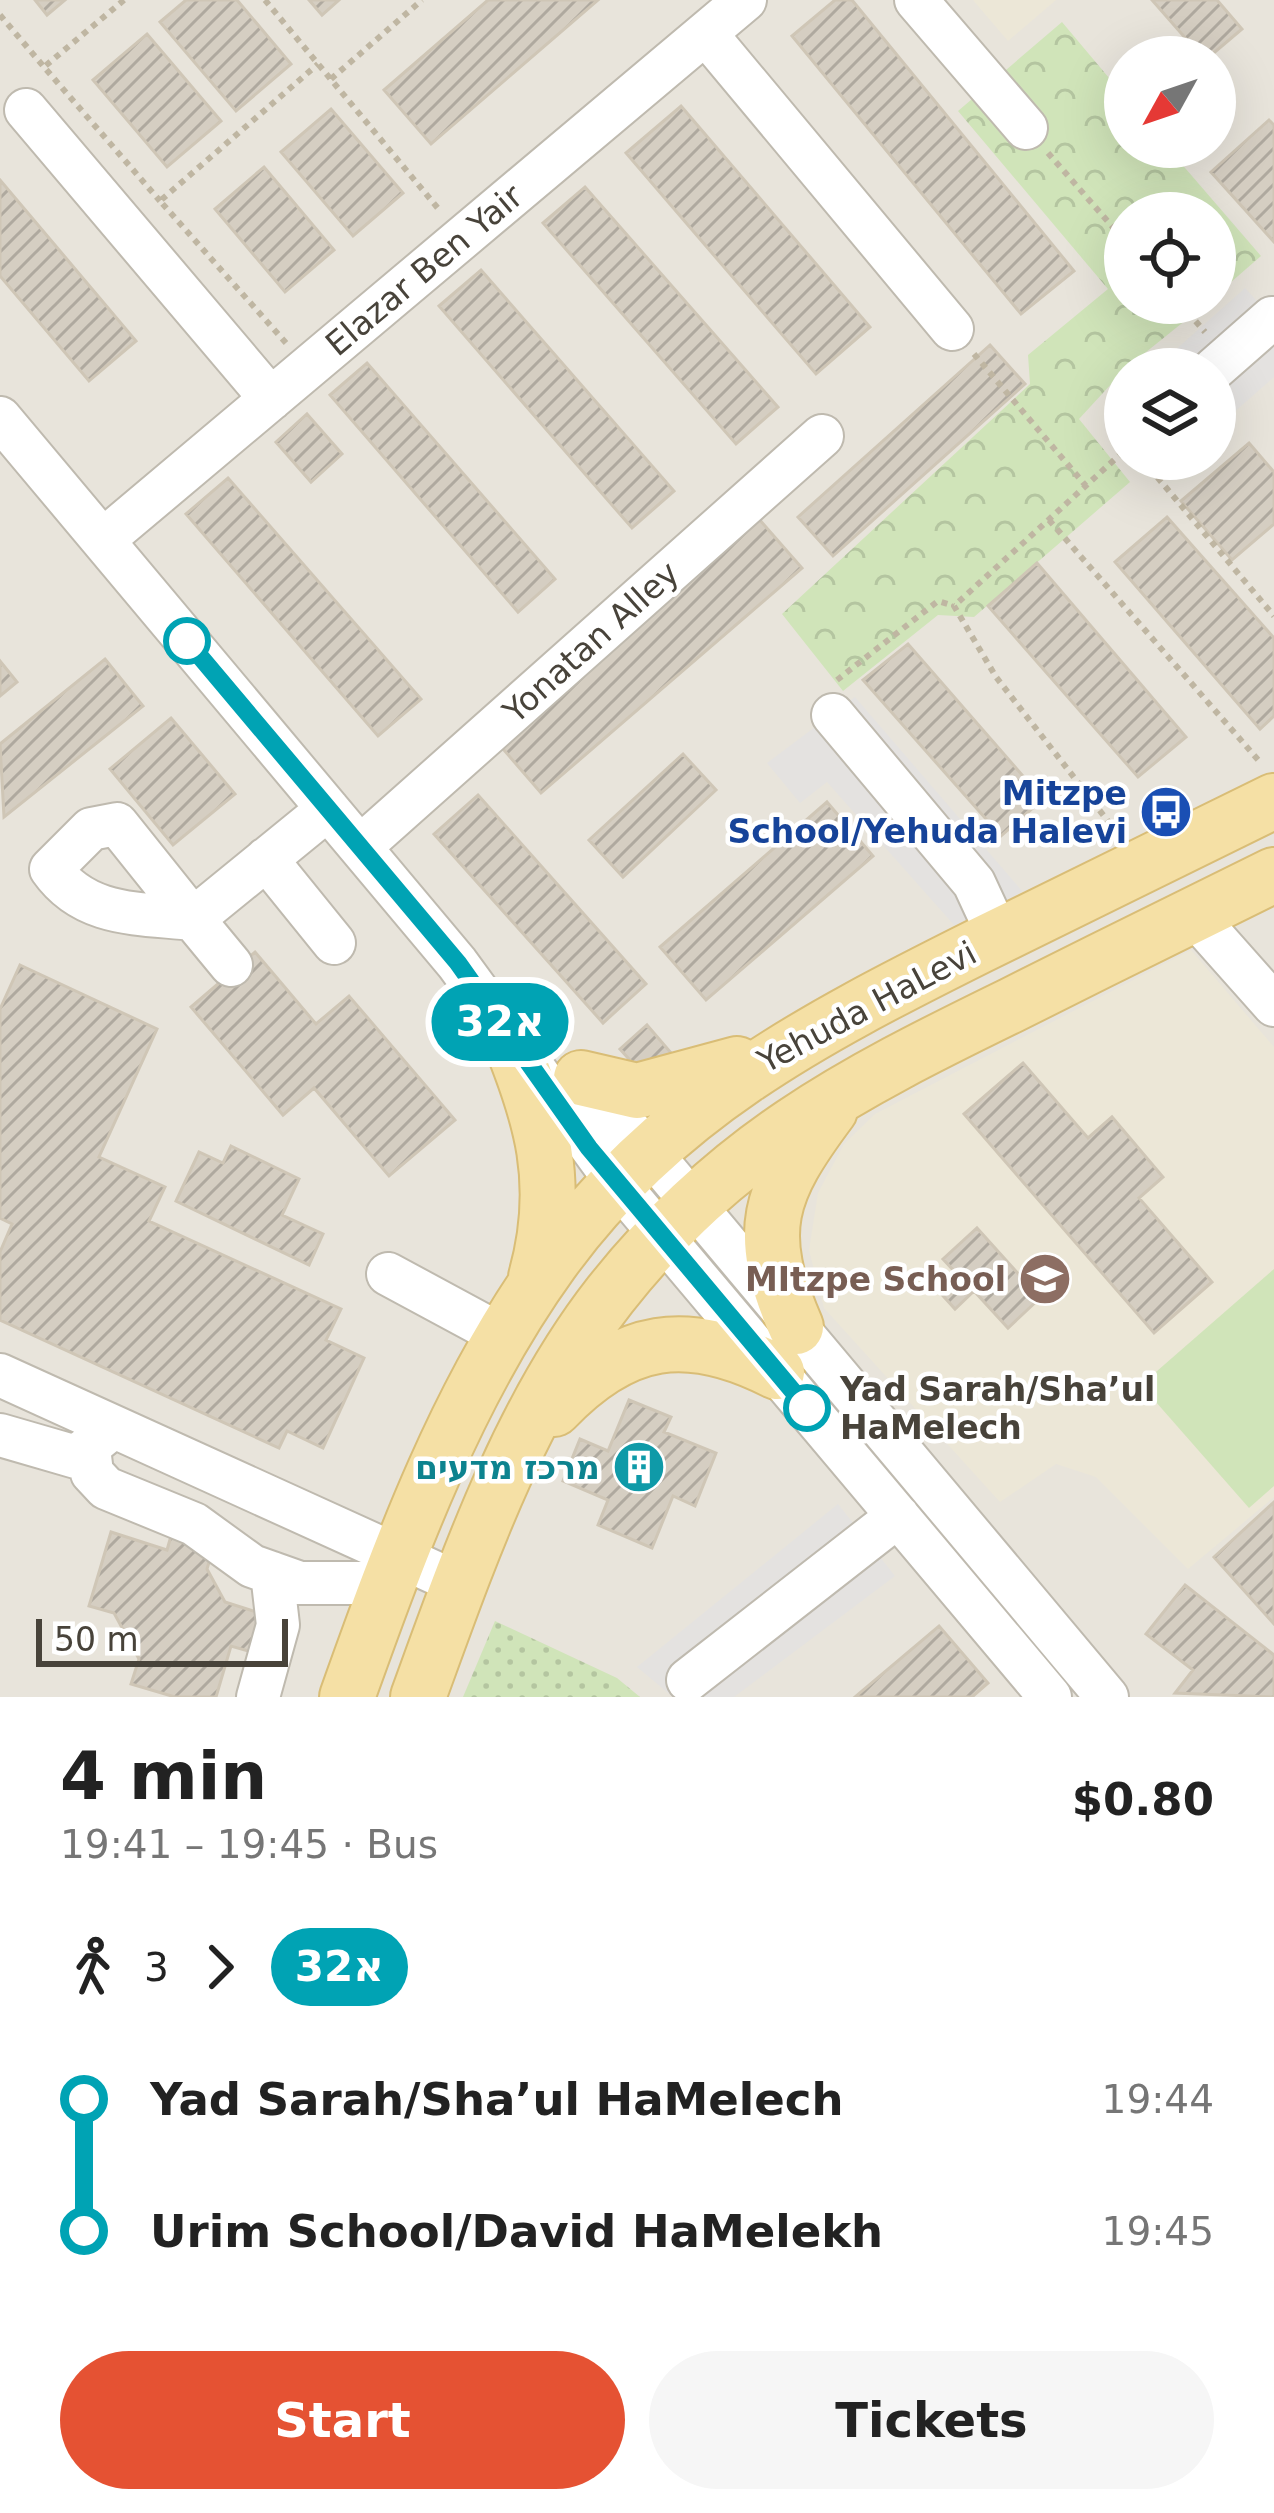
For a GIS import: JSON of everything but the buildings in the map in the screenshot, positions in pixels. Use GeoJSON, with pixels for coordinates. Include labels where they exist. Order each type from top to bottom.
{"type":"FeatureCollection","features":[{"type":"Feature","properties":{"kind":"main road","name":"Yehuda HaLevi"},"geometry":{"type":"LineString","coordinates":[[346,1697],[454,1428],[503,1336],[533,1288],[633,1167],[746,1071],[1143,866],[1265,779]]}},
{"type":"Feature","properties":{"kind":"main road","name":"Yehuda HaLevi"},"geometry":{"type":"LineString","coordinates":[[418,1697],[460,1583],[523,1441],[566,1359],[608,1297],[676,1218],[784,1126],[845,1089],[1274,875]]}},
{"type":"Feature","properties":{"kind":"main road"},"geometry":{"type":"LineString","coordinates":[[506,1030],[537,1103],[548,1165],[543,1252],[533,1288]]}},
{"type":"Feature","properties":{"kind":"main road"},"geometry":{"type":"LineString","coordinates":[[581,1078],[637,1090],[784,1048]]}},
{"type":"Feature","properties":{"kind":"main road"},"geometry":{"type":"LineString","coordinates":[[523,1441],[593,1372],[656,1344],[786,1350],[773,1273],[772,1225],[800,1149],[845,1089]]}},
{"type":"Feature","properties":{"kind":"street","name":"Elazar Ben Yair"},"geometry":{"type":"LineString","coordinates":[[103,540],[746,0]]}},
{"type":"Feature","properties":{"kind":"street"},"geometry":{"type":"LineString","coordinates":[[916,0],[1026,128]]}},
{"type":"Feature","properties":{"kind":"street"},"geometry":{"type":"LineString","coordinates":[[706,34],[952,329]]}},
{"type":"Feature","properties":{"kind":"street"},"geometry":{"type":"LineString","coordinates":[[26,110],[271,399]]}},
{"type":"Feature","properties":{"kind":"street"},"geometry":{"type":"LineString","coordinates":[[1236,357],[1273,335]]}},
{"type":"Feature","properties":{"kind":"street","name":"Yonatan Alley"},"geometry":{"type":"LineString","coordinates":[[360,847],[822,436]]}},
{"type":"Feature","properties":{"kind":"street"},"geometry":{"type":"LineString","coordinates":[[6,437],[103,540],[458,963],[506,1030],[633,1167],[786,1350],[1107,1697]]}},
{"type":"Feature","properties":{"kind":"street"},"geometry":{"type":"LineString","coordinates":[[831,702],[974,883],[999,937]]}},
{"type":"Feature","properties":{"kind":"street"},"geometry":{"type":"LineString","coordinates":[[231,965],[193,919],[328,809]]}},
{"type":"Feature","properties":{"kind":"street"},"geometry":{"type":"LineString","coordinates":[[266,860],[334,944]]}},
{"type":"Feature","properties":{"kind":"street"},"geometry":{"type":"LineString","coordinates":[[1194,914],[1274,1005]]}},
{"type":"Feature","properties":{"kind":"street"},"geometry":{"type":"LineString","coordinates":[[458,963],[581,1078],[633,1167]]}},
{"type":"Feature","properties":{"kind":"street"},"geometry":{"type":"LineString","coordinates":[[388,1274],[503,1336]]}},
{"type":"Feature","properties":{"kind":"street"},"geometry":{"type":"LineString","coordinates":[[786,1350],[898,1516],[1050,1697]]}},
{"type":"Feature","properties":{"kind":"street"},"geometry":{"type":"LineString","coordinates":[[0,1376],[101,1437],[394,1570],[460,1583]]}},
{"type":"Feature","properties":{"kind":"street"},"geometry":{"type":"LineString","coordinates":[[0,1435],[76,1457],[101,1437]]}},
{"type":"Feature","properties":{"kind":"street"},"geometry":{"type":"LineString","coordinates":[[101,1437],[92,1473],[106,1488],[194,1524],[252,1566],[300,1583],[394,1570]]}},
{"type":"Feature","properties":{"kind":"street"},"geometry":{"type":"LineString","coordinates":[[688,1680],[898,1516]]}},
{"type":"Feature","properties":{"kind":"street"},"geometry":{"type":"LineString","coordinates":[[259,1697],[278,1625],[272,1573]]}},
{"type":"Feature","properties":{"kind":"path"},"geometry":{"type":"LineString","coordinates":[[44,67],[124,0]]}},
{"type":"Feature","properties":{"kind":"path"},"geometry":{"type":"LineString","coordinates":[[265,0],[463,238]]}},
{"type":"Feature","properties":{"kind":"path"},"geometry":{"type":"LineString","coordinates":[[331,79],[422,0]]}},
{"type":"Feature","properties":{"kind":"path"},"geometry":{"type":"LineString","coordinates":[[0,15],[308,368]]}},
{"type":"Feature","properties":{"kind":"path"},"geometry":{"type":"LineString","coordinates":[[160,201],[318,64]]}},
{"type":"Feature","properties":{"kind":"path"},"geometry":{"type":"LineString","coordinates":[[1026,128],[1104,217]]}},
{"type":"Feature","properties":{"kind":"path"},"geometry":{"type":"LineString","coordinates":[[952,329],[1086,486]]}},
{"type":"Feature","properties":{"kind":"path"},"geometry":{"type":"LineString","coordinates":[[954,606],[1104,469]]}},
{"type":"Feature","properties":{"kind":"path"},"geometry":{"type":"LineString","coordinates":[[1160,480],[1274,616]]}},
{"type":"Feature","properties":{"kind":"path"},"geometry":{"type":"LineString","coordinates":[[1049,520],[1265,779]]}},
{"type":"Feature","properties":{"kind":"path"},"geometry":{"type":"LineString","coordinates":[[831,702],[938,601],[954,606],[996,677],[1143,866]]}},
{"type":"Feature","properties":{"kind":"shaded area"},"geometry":{"type":"Polygon","coordinates":[[[0,0],[1274,0],[1274,1697],[0,1697],[0,0]]]}},
{"type":"Feature","properties":{"kind":"shaded area"},"geometry":{"type":"Polygon","coordinates":[[[973,0],[1056,0],[1008,41],[973,0]]]}},
{"type":"Feature","properties":{"kind":"shaded area"},"geometry":{"type":"Polygon","coordinates":[[[1245,288],[1274,320],[1274,377],[1236,410],[1236,348],[1178,348],[1205,324],[1236,324],[1236,296],[1245,288]]]}},
{"type":"Feature","properties":{"kind":"shaded area"},"geometry":{"type":"Polygon","coordinates":[[[855,697],[1022,891],[962,934],[827,782],[800,803],[767,763],[855,697]]]}},
{"type":"Feature","properties":{"kind":"shaded area","name":"MItzpe School"},"geometry":{"type":"Polygon","coordinates":[[[1191,950],[1274,1047],[1274,1497],[1188,1569],[1096,1477],[1056,1464],[1000,1502],[824,1308],[809,1250],[818,1193],[844,1144],[875,1114],[1191,950]]]}},
{"type":"Feature","properties":{"kind":"shaded area"},"geometry":{"type":"Polygon","coordinates":[[[838,1504],[895,1576],[734,1697],[673,1697],[637,1667],[838,1504]]]}},
{"type":"Feature","properties":{"kind":"green space"},"geometry":{"type":"Polygon","coordinates":[[[1062,22],[1104,72],[1104,168],[1185,168],[1206,192],[1104,192],[1104,284],[958,111],[1062,22]]]}},
{"type":"Feature","properties":{"kind":"green space"},"geometry":{"type":"Polygon","coordinates":[[[1236,227],[1261,256],[1236,278],[1236,227]]]}},
{"type":"Feature","properties":{"kind":"green space"},"geometry":{"type":"Polygon","coordinates":[[[1104,292],[1104,324],[1181,324],[1151,348],[1104,348],[1104,392],[1079,419],[1104,450],[1104,480],[1130,482],[974,617],[938,615],[843,691],[782,614],[1030,384],[1028,355],[1104,292]]]}},
{"type":"Feature","properties":{"kind":"green space"},"geometry":{"type":"Polygon","coordinates":[[[1274,1269],[1274,1486],[1249,1508],[1141,1385],[1274,1269]]]}},
{"type":"Feature","properties":{"kind":"green space"},"geometry":{"type":"Polygon","coordinates":[[[495,1621],[617,1678],[640,1697],[463,1697],[495,1621]]]}},
{"type":"Feature","properties":{"kind":"bus line","name":"32א"},"geometry":{"type":"LineString","coordinates":[[187,641],[458,963],[617,1184],[807,1408]]}},
{"type":"Feature","properties":{"kind":"place","name":"Mitzpe School/Yehuda Halevi"},"geometry":{"type":"Point","coordinates":[1166,812]}},
{"type":"Feature","properties":{"kind":"place","name":"MItzpe School"},"geometry":{"type":"Point","coordinates":[1045,1279]}},
{"type":"Feature","properties":{"kind":"place","name":"Yad Sarah/Sha’ul HaMelech"},"geometry":{"type":"Point","coordinates":[807,1408]}},
{"type":"Feature","properties":{"kind":"place","name":"מרכז מדעים"},"geometry":{"type":"Point","coordinates":[639,1467]}}]}
